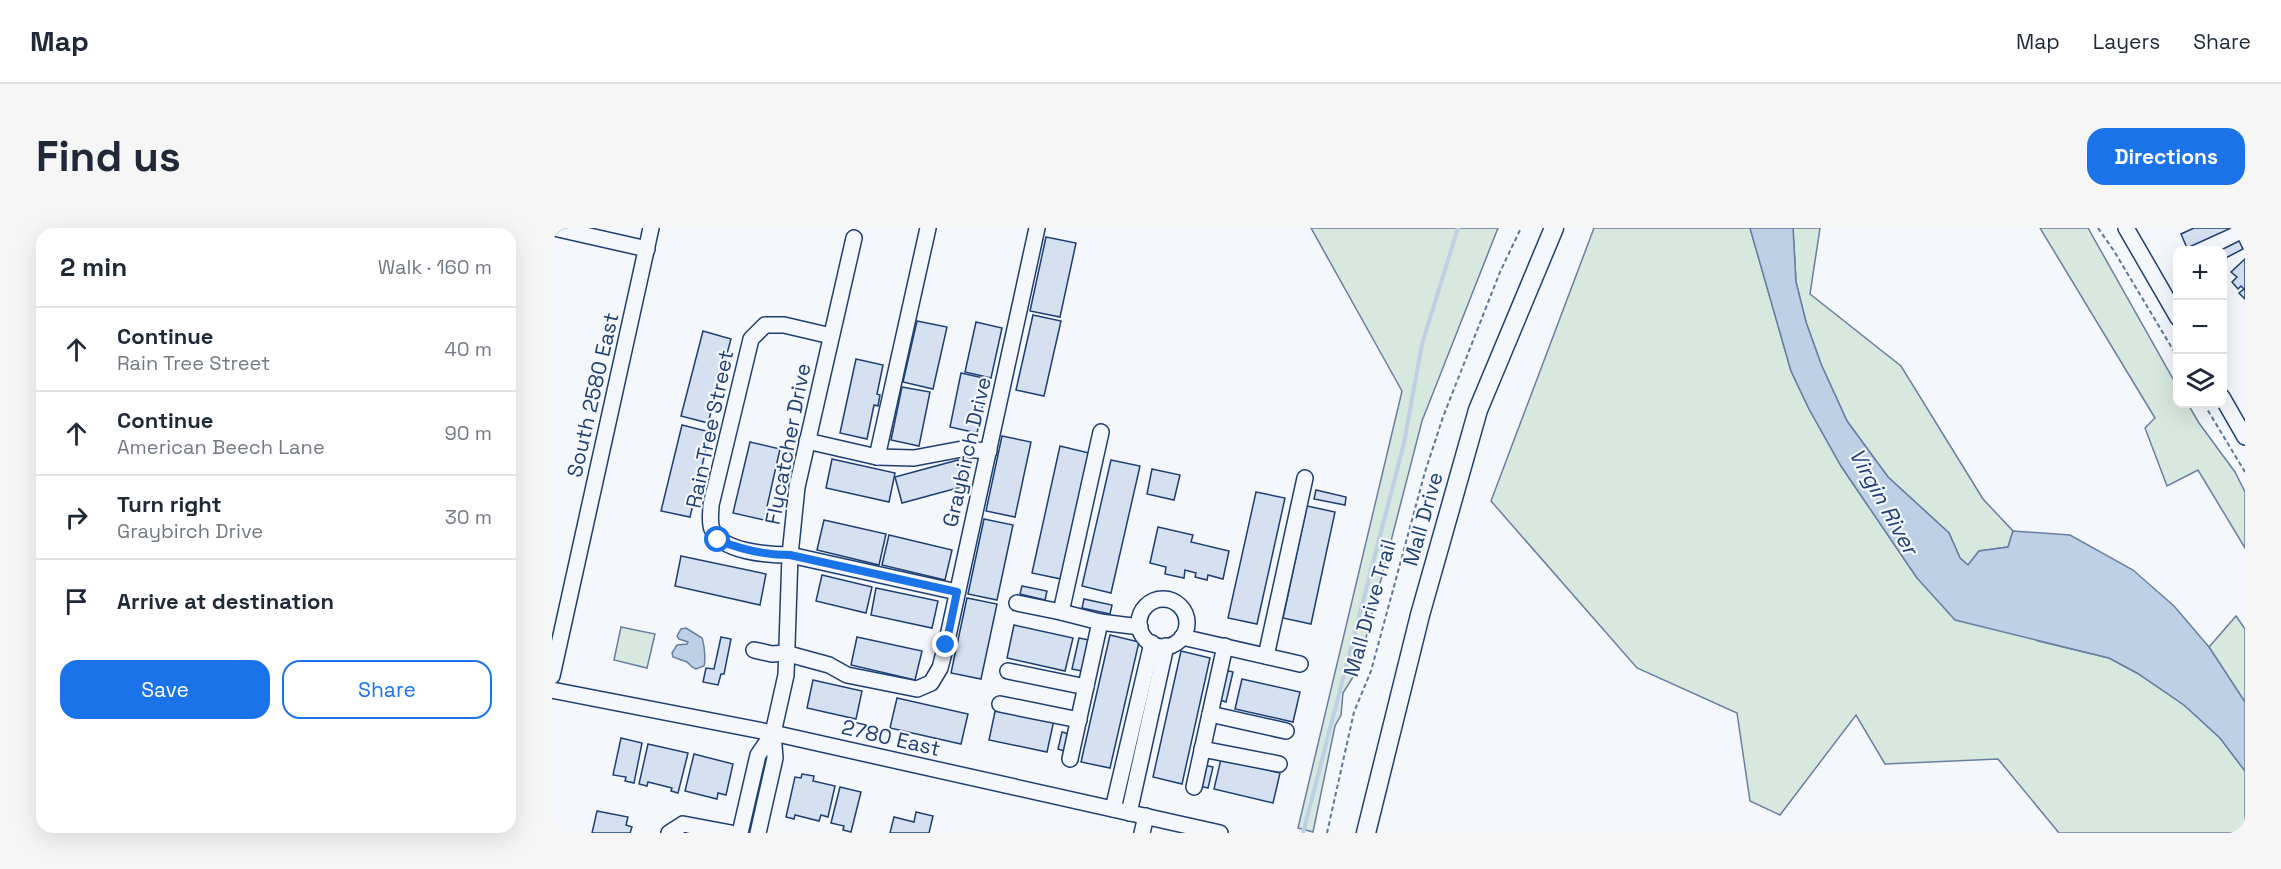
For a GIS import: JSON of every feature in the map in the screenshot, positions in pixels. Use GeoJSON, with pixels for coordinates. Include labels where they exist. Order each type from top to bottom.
{"type":"FeatureCollection","features":[{"type":"Feature","properties":{"kind":"main road","name":"Mall Drive"},"geometry":{"type":"LineString","coordinates":[[1366,833],[1420,615],[1478,410],[1554,228]]}},
{"type":"Feature","properties":{"kind":"street"},"geometry":{"type":"LineString","coordinates":[[554,228],[647,249]]}},
{"type":"Feature","properties":{"kind":"street","name":"South 2580 East"},"geometry":{"type":"LineString","coordinates":[[552,676],[651,228]]}},
{"type":"Feature","properties":{"kind":"street"},"geometry":{"type":"LineString","coordinates":[[877,457],[928,228]]}},
{"type":"Feature","properties":{"kind":"street","name":"Graybirch Drive"},"geometry":{"type":"LineString","coordinates":[[786,653],[819,662],[847,675],[917,689],[931,683],[940,668],[1037,228]]}},
{"type":"Feature","properties":{"kind":"street"},"geometry":{"type":"LineString","coordinates":[[2126,228],[2173,309]]}},
{"type":"Feature","properties":{"kind":"street","name":"Flycatcher Drive"},"geometry":{"type":"LineString","coordinates":[[758,833],[775,758],[773,733],[786,675],[790,555],[796,487],[854,238]]}},
{"type":"Feature","properties":{"kind":"street","name":"Rain Tree Street"},"geometry":{"type":"LineString","coordinates":[[790,555],[768,555],[733,547],[718,540],[711,527],[711,505],[751,339],[765,324],[784,325],[831,336]]}},
{"type":"Feature","properties":{"kind":"street"},"geometry":{"type":"LineString","coordinates":[[2227,404],[2245,437]]}},
{"type":"Feature","properties":{"kind":"street"},"geometry":{"type":"LineString","coordinates":[[1061,612],[1101,432]]}},
{"type":"Feature","properties":{"kind":"street"},"geometry":{"type":"LineString","coordinates":[[807,441],[877,457],[914,458],[962,449],[989,451]]}},
{"type":"Feature","properties":{"kind":"street"},"geometry":{"type":"LineString","coordinates":[[1266,656],[1305,478]]}},
{"type":"Feature","properties":{"kind":"street"},"geometry":{"type":"LineString","coordinates":[[790,555],[957,592]]}},
{"type":"Feature","properties":{"kind":"street"},"geometry":{"type":"LineString","coordinates":[[1169,600],[1176,603],[1186,615],[1186,631],[1182,638],[1172,645],[1159,645],[1146,639],[1140,627],[1142,611],[1154,601],[1169,600]]}},
{"type":"Feature","properties":{"kind":"street"},"geometry":{"type":"LineString","coordinates":[[1017,603],[1100,622],[1140,627]]}},
{"type":"Feature","properties":{"kind":"street"},"geometry":{"type":"LineString","coordinates":[[1070,759],[1100,622]]}},
{"type":"Feature","properties":{"kind":"street"},"geometry":{"type":"LineString","coordinates":[[1182,638],[1300,664]]}},
{"type":"Feature","properties":{"kind":"street"},"geometry":{"type":"LineString","coordinates":[[1113,809],[1159,645]]}},
{"type":"Feature","properties":{"kind":"street"},"geometry":{"type":"LineString","coordinates":[[1129,813],[1159,645]]}},
{"type":"Feature","properties":{"kind":"street"},"geometry":{"type":"LineString","coordinates":[[1194,787],[1225,646]]}},
{"type":"Feature","properties":{"kind":"street"},"geometry":{"type":"LineString","coordinates":[[754,650],[772,654],[786,653]]}},
{"type":"Feature","properties":{"kind":"street"},"geometry":{"type":"LineString","coordinates":[[1008,671],[1086,687]]}},
{"type":"Feature","properties":{"kind":"street","name":"2780 East"},"geometry":{"type":"LineString","coordinates":[[552,690],[773,733],[1220,833]]}},
{"type":"Feature","properties":{"kind":"street"},"geometry":{"type":"LineString","coordinates":[[1000,704],[1079,720]]}},
{"type":"Feature","properties":{"kind":"street"},"geometry":{"type":"LineString","coordinates":[[1210,714],[1286,731]]}},
{"type":"Feature","properties":{"kind":"street","name":"Flycatcher Drive"},"geometry":{"type":"LineString","coordinates":[[740,833],[758,755],[773,733]]}},
{"type":"Feature","properties":{"kind":"street"},"geometry":{"type":"LineString","coordinates":[[1202,749],[1279,764]]}},
{"type":"Feature","properties":{"kind":"street"},"geometry":{"type":"LineString","coordinates":[[1142,833],[1146,816]]}},
{"type":"Feature","properties":{"kind":"street"},"geometry":{"type":"LineString","coordinates":[[669,833],[683,824],[730,833]]}},
{"type":"Feature","properties":{"kind":"path","name":"Mall Drive Trail"},"geometry":{"type":"LineString","coordinates":[[1327,833],[1353,712],[1371,671],[1425,472],[1447,406],[1500,272],[1521,228]]}},
{"type":"Feature","properties":{"kind":"path"},"geometry":{"type":"LineString","coordinates":[[2098,228],[2176,354]]}},
{"type":"Feature","properties":{"kind":"path"},"geometry":{"type":"LineString","coordinates":[[2206,408],[2245,472]]}},
{"type":"Feature","properties":{"kind":"shaded area"},"geometry":{"type":"Polygon","coordinates":[[[1311,228],[1498,228],[1422,421],[1358,669],[1343,693],[1341,715],[1335,726],[1313,832],[1298,828],[1402,391],[1311,228]]]}},
{"type":"Feature","properties":{"kind":"shaded area"},"geometry":{"type":"Polygon","coordinates":[[[1594,228],[1750,228],[1791,371],[1809,409],[1841,466],[1917,578],[2038,641],[2109,658],[2137,673],[2184,705],[2220,738],[2245,771],[2245,833],[2059,833],[1998,759],[1885,764],[1856,715],[1780,815],[1750,801],[1737,713],[1637,668],[1491,501],[1594,228]]]}},
{"type":"Feature","properties":{"kind":"shaded area"},"geometry":{"type":"Polygon","coordinates":[[[1793,228],[1820,228],[1810,294],[1901,366],[1983,499],[2013,531],[2008,547],[1979,551],[1968,565],[1960,558],[1949,533],[1888,477],[1847,421],[1821,364],[1806,322],[1796,282],[1793,228]]]}},
{"type":"Feature","properties":{"kind":"shaded area"},"geometry":{"type":"Polygon","coordinates":[[[2040,228],[2088,228],[2173,379],[2173,408],[2190,408],[2235,472],[2245,492],[2245,548],[2198,470],[2167,486],[2145,428],[2155,418],[2040,228]]]}},
{"type":"Feature","properties":{"kind":"shaded area"},"geometry":{"type":"Polygon","coordinates":[[[2236,616],[2245,629],[2245,702],[2209,647],[2236,616]]]}},
{"type":"Feature","properties":{"kind":"shaded area"},"geometry":{"type":"Polygon","coordinates":[[[621,627],[655,634],[647,668],[614,660],[621,627]]]}},
{"type":"Feature","properties":{"kind":"water","name":"Virgin River"},"geometry":{"type":"Polygon","coordinates":[[[1750,228],[1793,228],[1796,282],[1806,322],[1821,364],[1847,421],[1888,477],[1949,533],[1960,558],[1968,565],[1979,551],[2008,547],[2013,531],[2070,535],[2133,570],[2174,606],[2209,647],[2245,702],[2245,771],[2220,738],[2184,705],[2137,673],[2109,658],[1955,620],[1917,578],[1841,466],[1809,409],[1791,371],[1750,228]]]}},
{"type":"Feature","properties":{"kind":"water"},"geometry":{"type":"Polygon","coordinates":[[[686,628],[703,640],[704,666],[696,669],[687,662],[673,657],[672,653],[677,645],[687,644],[688,642],[677,636],[681,629],[686,628]]]}},
{"type":"Feature","properties":{"kind":"building"},"geometry":{"type":"Polygon","coordinates":[[[2194,228],[2231,228],[2191,246],[2186,246],[2181,234],[2194,228]]]}},
{"type":"Feature","properties":{"kind":"building"},"geometry":{"type":"Polygon","coordinates":[[[1046,237],[1076,243],[1060,317],[1030,311],[1046,237]]]}},
{"type":"Feature","properties":{"kind":"building"},"geometry":{"type":"Polygon","coordinates":[[[2239,241],[2243,249],[2227,257],[2227,247],[2239,241]]]}},
{"type":"Feature","properties":{"kind":"building"},"geometry":{"type":"Polygon","coordinates":[[[2245,259],[2245,299],[2239,293],[2244,289],[2241,286],[2238,289],[2232,282],[2237,277],[2231,272],[2245,259]]]}},
{"type":"Feature","properties":{"kind":"building"},"geometry":{"type":"Polygon","coordinates":[[[1033,315],[1061,321],[1044,396],[1016,390],[1033,315]]]}},
{"type":"Feature","properties":{"kind":"building"},"geometry":{"type":"Polygon","coordinates":[[[917,321],[947,327],[933,389],[903,382],[917,321]]]}},
{"type":"Feature","properties":{"kind":"building"},"geometry":{"type":"Polygon","coordinates":[[[976,322],[1002,328],[991,378],[965,372],[976,322]]]}},
{"type":"Feature","properties":{"kind":"building"},"geometry":{"type":"Polygon","coordinates":[[[703,331],[731,339],[708,423],[681,416],[703,331]]]}},
{"type":"Feature","properties":{"kind":"building"},"geometry":{"type":"Polygon","coordinates":[[[856,359],[883,365],[877,394],[880,395],[878,406],[874,405],[867,439],[840,433],[856,359]]]}},
{"type":"Feature","properties":{"kind":"building"},"geometry":{"type":"Polygon","coordinates":[[[961,373],[988,379],[977,433],[950,427],[961,373]]]}},
{"type":"Feature","properties":{"kind":"building"},"geometry":{"type":"Polygon","coordinates":[[[902,387],[930,392],[919,446],[891,440],[902,387]]]}},
{"type":"Feature","properties":{"kind":"building"},"geometry":{"type":"Polygon","coordinates":[[[682,425],[710,432],[690,517],[661,511],[682,425]]]}},
{"type":"Feature","properties":{"kind":"building"},"geometry":{"type":"Polygon","coordinates":[[[1002,436],[1031,442],[1015,517],[986,511],[1002,436]]]}},
{"type":"Feature","properties":{"kind":"building"},"geometry":{"type":"Polygon","coordinates":[[[750,442],[780,449],[764,520],[733,513],[750,442]]]}},
{"type":"Feature","properties":{"kind":"building"},"geometry":{"type":"Polygon","coordinates":[[[1060,446],[1089,453],[1061,579],[1032,573],[1060,446]]]}},
{"type":"Feature","properties":{"kind":"building"},"geometry":{"type":"Polygon","coordinates":[[[832,459],[895,473],[889,502],[826,488],[832,459]]]}},
{"type":"Feature","properties":{"kind":"building"},"geometry":{"type":"Polygon","coordinates":[[[958,460],[965,486],[902,503],[895,477],[958,460]]]}},
{"type":"Feature","properties":{"kind":"building"},"geometry":{"type":"Polygon","coordinates":[[[1111,460],[1140,466],[1111,593],[1082,586],[1111,460]]]}},
{"type":"Feature","properties":{"kind":"building"},"geometry":{"type":"Polygon","coordinates":[[[1152,469],[1180,475],[1174,500],[1147,494],[1152,469]]]}},
{"type":"Feature","properties":{"kind":"building"},"geometry":{"type":"Polygon","coordinates":[[[1316,490],[1346,497],[1345,505],[1314,499],[1316,490]]]}},
{"type":"Feature","properties":{"kind":"building"},"geometry":{"type":"Polygon","coordinates":[[[1256,492],[1285,498],[1257,624],[1228,618],[1256,492]]]}},
{"type":"Feature","properties":{"kind":"building"},"geometry":{"type":"Polygon","coordinates":[[[1307,506],[1335,512],[1311,624],[1283,618],[1307,506]]]}},
{"type":"Feature","properties":{"kind":"building"},"geometry":{"type":"Polygon","coordinates":[[[984,519],[1013,525],[997,600],[968,594],[984,519]]]}},
{"type":"Feature","properties":{"kind":"building"},"geometry":{"type":"Polygon","coordinates":[[[824,520],[886,534],[879,565],[817,550],[824,520]]]}},
{"type":"Feature","properties":{"kind":"building"},"geometry":{"type":"Polygon","coordinates":[[[1158,527],[1193,535],[1191,542],[1229,551],[1223,579],[1208,575],[1207,580],[1195,577],[1196,573],[1185,570],[1184,578],[1165,574],[1166,567],[1150,563],[1158,527]]]}},
{"type":"Feature","properties":{"kind":"building"},"geometry":{"type":"Polygon","coordinates":[[[889,535],[952,550],[945,580],[882,565],[889,535]]]}},
{"type":"Feature","properties":{"kind":"building"},"geometry":{"type":"Polygon","coordinates":[[[681,556],[766,574],[760,605],[675,586],[681,556]]]}},
{"type":"Feature","properties":{"kind":"building"},"geometry":{"type":"Polygon","coordinates":[[[822,575],[872,587],[866,613],[816,601],[822,575]]]}},
{"type":"Feature","properties":{"kind":"building"},"geometry":{"type":"Polygon","coordinates":[[[1022,586],[1047,591],[1045,600],[1020,594],[1022,586]]]}},
{"type":"Feature","properties":{"kind":"building"},"geometry":{"type":"Polygon","coordinates":[[[876,588],[938,601],[932,628],[871,615],[876,588]]]}},
{"type":"Feature","properties":{"kind":"building"},"geometry":{"type":"Polygon","coordinates":[[[967,598],[997,604],[981,679],[951,673],[967,598]]]}},
{"type":"Feature","properties":{"kind":"building"},"geometry":{"type":"Polygon","coordinates":[[[1084,599],[1112,605],[1110,614],[1082,608],[1084,599]]]}},
{"type":"Feature","properties":{"kind":"building"},"geometry":{"type":"Polygon","coordinates":[[[1014,625],[1073,638],[1065,671],[1007,658],[1014,625]]]}},
{"type":"Feature","properties":{"kind":"building"},"geometry":{"type":"Polygon","coordinates":[[[1110,635],[1139,642],[1110,768],[1081,762],[1110,635]]]}},
{"type":"Feature","properties":{"kind":"building"},"geometry":{"type":"Polygon","coordinates":[[[721,637],[731,639],[724,674],[721,674],[718,685],[703,682],[706,668],[714,669],[721,637]]]}},
{"type":"Feature","properties":{"kind":"building"},"geometry":{"type":"Polygon","coordinates":[[[857,637],[922,651],[915,680],[851,665],[857,637]]]}},
{"type":"Feature","properties":{"kind":"building"},"geometry":{"type":"Polygon","coordinates":[[[1079,638],[1089,640],[1082,671],[1072,669],[1079,638]]]}},
{"type":"Feature","properties":{"kind":"building"},"geometry":{"type":"Polygon","coordinates":[[[1181,651],[1210,658],[1182,784],[1153,777],[1181,651]]]}},
{"type":"Feature","properties":{"kind":"building"},"geometry":{"type":"Polygon","coordinates":[[[1225,670],[1233,672],[1226,702],[1217,699],[1225,670]]]}},
{"type":"Feature","properties":{"kind":"building"},"geometry":{"type":"Polygon","coordinates":[[[1242,679],[1300,692],[1293,722],[1235,709],[1242,679]]]}},
{"type":"Feature","properties":{"kind":"building"},"geometry":{"type":"Polygon","coordinates":[[[813,680],[862,691],[856,719],[807,708],[813,680]]]}},
{"type":"Feature","properties":{"kind":"building"},"geometry":{"type":"Polygon","coordinates":[[[897,698],[968,714],[961,744],[890,728],[897,698]]]}},
{"type":"Feature","properties":{"kind":"building"},"geometry":{"type":"Polygon","coordinates":[[[996,707],[1054,720],[1047,752],[989,740],[996,707]]]}},
{"type":"Feature","properties":{"kind":"building"},"geometry":{"type":"Polygon","coordinates":[[[1062,732],[1069,734],[1064,751],[1058,749],[1062,732]]]}},
{"type":"Feature","properties":{"kind":"building"},"geometry":{"type":"Polygon","coordinates":[[[621,738],[642,743],[634,783],[625,781],[626,777],[613,775],[621,738]]]}},
{"type":"Feature","properties":{"kind":"building"},"geometry":{"type":"Polygon","coordinates":[[[648,744],[688,753],[678,793],[671,791],[672,788],[648,782],[647,786],[639,784],[648,744]]]}},
{"type":"Feature","properties":{"kind":"building"},"geometry":{"type":"Polygon","coordinates":[[[694,754],[733,764],[726,795],[718,793],[717,799],[685,791],[694,754]]]}},
{"type":"Feature","properties":{"kind":"building"},"geometry":{"type":"Polygon","coordinates":[[[1221,759],[1280,773],[1273,803],[1214,789],[1221,759]]]}},
{"type":"Feature","properties":{"kind":"building"},"geometry":{"type":"Polygon","coordinates":[[[1204,765],[1213,767],[1208,788],[1199,786],[1204,765]]]}},
{"type":"Feature","properties":{"kind":"building"},"geometry":{"type":"Polygon","coordinates":[[[802,774],[814,776],[813,781],[835,786],[828,817],[821,815],[819,821],[795,815],[794,819],[786,817],[795,777],[801,778],[802,774]]]}},
{"type":"Feature","properties":{"kind":"building"},"geometry":{"type":"Polygon","coordinates":[[[840,787],[861,792],[851,832],[843,830],[844,826],[831,823],[840,787]]]}},
{"type":"Feature","properties":{"kind":"building"},"geometry":{"type":"Polygon","coordinates":[[[597,811],[628,817],[626,825],[632,827],[630,833],[592,833],[597,811]]]}},
{"type":"Feature","properties":{"kind":"building"},"geometry":{"type":"Polygon","coordinates":[[[916,812],[933,816],[929,833],[890,833],[894,817],[914,822],[916,812]]]}},
{"type":"Feature","properties":{"kind":"waterway"},"geometry":{"type":"LineString","coordinates":[[1303,833],[1404,443],[1422,344],[1458,228]]}},
{"type":"Feature","properties":{"kind":"route"},"geometry":{"type":"LineString","coordinates":[[718,540],[733,547],[768,555],[790,555],[957,592],[946,645]]}}]}
